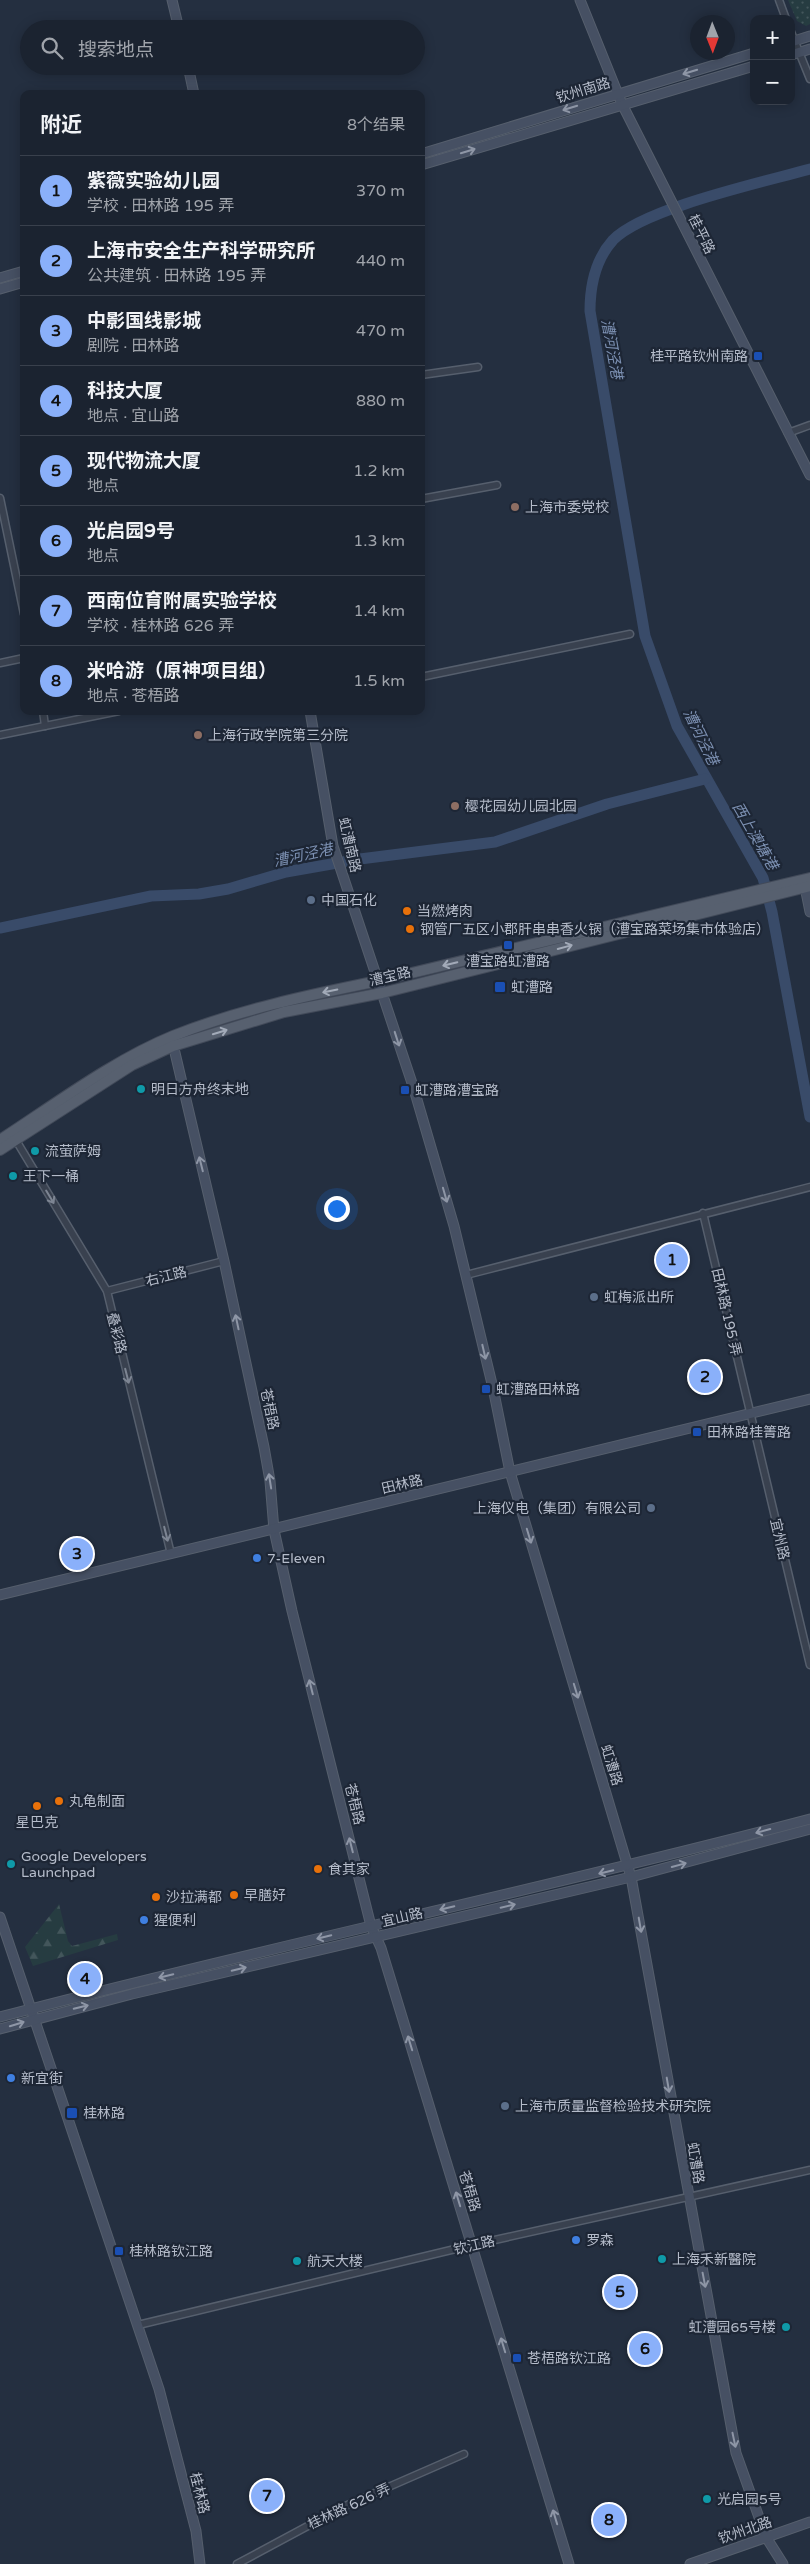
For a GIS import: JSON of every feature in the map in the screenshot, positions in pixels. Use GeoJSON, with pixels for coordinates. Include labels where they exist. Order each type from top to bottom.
{"type":"FeatureCollection","features":[{"type":"Feature","properties":{"kind":"main road"},"geometry":{"type":"LineString","coordinates":[[172,0],[178,20]]}},
{"type":"Feature","properties":{"kind":"main road","name":"桂平路"},"geometry":{"type":"LineString","coordinates":[[580,0],[617,94],[810,475]]}},
{"type":"Feature","properties":{"kind":"main road"},"geometry":{"type":"LineString","coordinates":[[795,38],[810,36]]}},
{"type":"Feature","properties":{"kind":"main road"},"geometry":{"type":"LineString","coordinates":[[796,54],[810,49]]}},
{"type":"Feature","properties":{"kind":"main road","name":"钦州南路"},"geometry":{"type":"LineString","coordinates":[[425,153],[750,54]]}},
{"type":"Feature","properties":{"kind":"main road","name":"钦州南路"},"geometry":{"type":"LineString","coordinates":[[425,165],[622,104],[750,67]]}},
{"type":"Feature","properties":{"kind":"main road"},"geometry":{"type":"LineString","coordinates":[[190,75],[193,90]]}},
{"type":"Feature","properties":{"kind":"main road"},"geometry":{"type":"LineString","coordinates":[[0,278],[20,272]]}},
{"type":"Feature","properties":{"kind":"main road"},"geometry":{"type":"LineString","coordinates":[[0,289],[20,283]]}},
{"type":"Feature","properties":{"kind":"main road","name":"虹漕南路"},"geometry":{"type":"LineString","coordinates":[[311,715],[333,846],[378,981]]}},
{"type":"Feature","properties":{"kind":"main road"},"geometry":{"type":"LineString","coordinates":[[807,882],[810,912]]}},
{"type":"Feature","properties":{"kind":"main road","name":"漕宝路"},"geometry":{"type":"LineString","coordinates":[[0,1140],[13,1136],[173,1041],[250,1011],[306,996],[807,882]]}},
{"type":"Feature","properties":{"kind":"main road","name":"漕宝路"},"geometry":{"type":"LineString","coordinates":[[173,1041],[284,1012],[382,993],[754,895]]}},
{"type":"Feature","properties":{"kind":"main road","name":"虹漕路"},"geometry":{"type":"LineString","coordinates":[[378,981],[413,1086],[466,1275],[493,1388],[510,1472],[632,1877],[688,2198],[736,2453],[766,2537],[783,2564]]}},
{"type":"Feature","properties":{"kind":"main road","name":"苍梧路"},"geometry":{"type":"LineString","coordinates":[[173,1041],[224,1261],[270,1481],[274,1530],[371,1926],[381,1948],[569,2564]]}},
{"type":"Feature","properties":{"kind":"main road","name":"漕宝路"},"geometry":{"type":"LineString","coordinates":[[0,1150],[13,1136]]}},
{"type":"Feature","properties":{"kind":"main road","name":"田林路"},"geometry":{"type":"LineString","coordinates":[[0,1594],[274,1530],[810,1399]]}},
{"type":"Feature","properties":{"kind":"main road","name":"宜山路"},"geometry":{"type":"LineString","coordinates":[[0,2017],[371,1926],[628,1866],[810,1819]]}},
{"type":"Feature","properties":{"kind":"main road","name":"宜山路"},"geometry":{"type":"LineString","coordinates":[[0,2029],[34,2019],[632,1877],[810,1829]]}},
{"type":"Feature","properties":{"kind":"main road","name":"桂林路"},"geometry":{"type":"LineString","coordinates":[[0,1917],[159,2389],[196,2531],[200,2564]]}},
{"type":"Feature","properties":{"kind":"main road","name":"钦州北路"},"geometry":{"type":"LineString","coordinates":[[690,2564],[810,2522]]}},
{"type":"Feature","properties":{"kind":"street"},"geometry":{"type":"LineString","coordinates":[[778,0],[784,15]]}},
{"type":"Feature","properties":{"kind":"street"},"geometry":{"type":"LineString","coordinates":[[796,54],[810,79]]}},
{"type":"Feature","properties":{"kind":"street"},"geometry":{"type":"LineString","coordinates":[[425,374],[478,367]]}},
{"type":"Feature","properties":{"kind":"street"},"geometry":{"type":"LineString","coordinates":[[788,433],[810,425]]}},
{"type":"Feature","properties":{"kind":"street"},"geometry":{"type":"LineString","coordinates":[[425,498],[498,485]]}},
{"type":"Feature","properties":{"kind":"street"},"geometry":{"type":"LineString","coordinates":[[0,498],[20,595]]}},
{"type":"Feature","properties":{"kind":"street"},"geometry":{"type":"LineString","coordinates":[[425,676],[630,634]]}},
{"type":"Feature","properties":{"kind":"street"},"geometry":{"type":"LineString","coordinates":[[0,663],[20,659]]}},
{"type":"Feature","properties":{"kind":"street"},"geometry":{"type":"LineString","coordinates":[[44,715],[46,726]]}},
{"type":"Feature","properties":{"kind":"street"},"geometry":{"type":"LineString","coordinates":[[0,735],[100,715]]}},
{"type":"Feature","properties":{"kind":"street","name":"叠彩路"},"geometry":{"type":"LineString","coordinates":[[13,1136],[107,1291],[171,1554]]}},
{"type":"Feature","properties":{"kind":"street"},"geometry":{"type":"LineString","coordinates":[[466,1275],[810,1187]]}},
{"type":"Feature","properties":{"kind":"street","name":"田林路 195 弄"},"geometry":{"type":"LineString","coordinates":[[703,1213],[751,1412]]}},
{"type":"Feature","properties":{"kind":"street","name":"右江路"},"geometry":{"type":"LineString","coordinates":[[107,1291],[224,1261]]}},
{"type":"Feature","properties":{"kind":"street","name":"宜州路"},"geometry":{"type":"LineString","coordinates":[[751,1412],[810,1666]]}},
{"type":"Feature","properties":{"kind":"street","name":"钦江路"},"geometry":{"type":"LineString","coordinates":[[138,2325],[472,2245],[810,2170]]}},
{"type":"Feature","properties":{"kind":"street","name":"桂林路 626 弄"},"geometry":{"type":"LineString","coordinates":[[237,2564],[345,2506],[464,2454]]}},
{"type":"Feature","properties":{"kind":"green space"},"geometry":{"type":"Polygon","coordinates":[[[788,0],[810,0],[810,24],[806,26],[797,21],[788,0]]]}},
{"type":"Feature","properties":{"kind":"green space"},"geometry":{"type":"Polygon","coordinates":[[[59,1904],[68,1941],[72,1946],[117,1934],[118,1940],[33,1966],[25,1947],[59,1904]]]}},
{"type":"Feature","properties":{"kind":"waterway","name":"漕河泾港"},"geometry":{"type":"LineString","coordinates":[[810,169],[706,197],[650,217],[628,228],[613,240],[598,264],[591,292],[590,311],[645,636],[677,726],[763,878],[772,912],[810,1117]]}},
{"type":"Feature","properties":{"kind":"waterway","name":"漕河泾港"},"geometry":{"type":"LineString","coordinates":[[0,928],[151,896],[199,894],[228,889],[286,872],[360,859],[495,842],[607,804],[705,779]]}},
{"type":"Feature","properties":{"kind":"place","name":"桂平路钦州南路"},"geometry":{"type":"Point","coordinates":[758,356]}},
{"type":"Feature","properties":{"kind":"place","name":"上海市委党校"},"geometry":{"type":"Point","coordinates":[515,507]}},
{"type":"Feature","properties":{"kind":"place","name":"上海行政学院第三分院"},"geometry":{"type":"Point","coordinates":[198,735]}},
{"type":"Feature","properties":{"kind":"place","name":"樱花园幼儿园北园"},"geometry":{"type":"Point","coordinates":[455,806]}},
{"type":"Feature","properties":{"kind":"place","name":"中国石化"},"geometry":{"type":"Point","coordinates":[311,900]}},
{"type":"Feature","properties":{"kind":"place","name":"当燃烤肉"},"geometry":{"type":"Point","coordinates":[407,911]}},
{"type":"Feature","properties":{"kind":"place","name":"钢管厂五区小郡肝串串香火锅（漕宝路菜场集市体验店）"},"geometry":{"type":"Point","coordinates":[410,929]}},
{"type":"Feature","properties":{"kind":"place","name":"漕宝路虹漕路"},"geometry":{"type":"Point","coordinates":[508,945]}},
{"type":"Feature","properties":{"kind":"place","name":"虹漕路"},"geometry":{"type":"Point","coordinates":[500,987]}},
{"type":"Feature","properties":{"kind":"place","name":"明日方舟终末地"},"geometry":{"type":"Point","coordinates":[141,1089]}},
{"type":"Feature","properties":{"kind":"place","name":"虹漕路漕宝路"},"geometry":{"type":"Point","coordinates":[405,1090]}},
{"type":"Feature","properties":{"kind":"place","name":"流萤萨姆"},"geometry":{"type":"Point","coordinates":[35,1151]}},
{"type":"Feature","properties":{"kind":"place","name":"王下一桶"},"geometry":{"type":"Point","coordinates":[13,1176]}},
{"type":"Feature","properties":{"kind":"place","name":"紫薇实验幼儿园"},"geometry":{"type":"Point","coordinates":[672,1260]}},
{"type":"Feature","properties":{"kind":"place","name":"虹梅派出所"},"geometry":{"type":"Point","coordinates":[594,1297]}},
{"type":"Feature","properties":{"kind":"place","name":"上海市安全生产科学研究所"},"geometry":{"type":"Point","coordinates":[705,1377]}},
{"type":"Feature","properties":{"kind":"place","name":"虹漕路田林路"},"geometry":{"type":"Point","coordinates":[486,1389]}},
{"type":"Feature","properties":{"kind":"place","name":"田林路桂箐路"},"geometry":{"type":"Point","coordinates":[697,1432]}},
{"type":"Feature","properties":{"kind":"place","name":"上海仪电（集团）有限公司"},"geometry":{"type":"Point","coordinates":[651,1508]}},
{"type":"Feature","properties":{"kind":"place","name":"中影国线影城"},"geometry":{"type":"Point","coordinates":[77,1554]}},
{"type":"Feature","properties":{"kind":"place","name":"7-Eleven"},"geometry":{"type":"Point","coordinates":[257,1558]}},
{"type":"Feature","properties":{"kind":"place","name":"丸龟制面"},"geometry":{"type":"Point","coordinates":[59,1801]}},
{"type":"Feature","properties":{"kind":"place","name":"星巴克"},"geometry":{"type":"Point","coordinates":[37,1806]}},
{"type":"Feature","properties":{"kind":"place","name":"Google Developers Launchpad"},"geometry":{"type":"Point","coordinates":[11,1864]}},
{"type":"Feature","properties":{"kind":"place","name":"食其家"},"geometry":{"type":"Point","coordinates":[318,1869]}},
{"type":"Feature","properties":{"kind":"place","name":"早膳好"},"geometry":{"type":"Point","coordinates":[234,1895]}},
{"type":"Feature","properties":{"kind":"place","name":"沙拉满都"},"geometry":{"type":"Point","coordinates":[156,1897]}},
{"type":"Feature","properties":{"kind":"place","name":"猩便利"},"geometry":{"type":"Point","coordinates":[144,1920]}},
{"type":"Feature","properties":{"kind":"place","name":"科技大厦"},"geometry":{"type":"Point","coordinates":[85,1979]}},
{"type":"Feature","properties":{"kind":"place","name":"新宜街"},"geometry":{"type":"Point","coordinates":[11,2078]}},
{"type":"Feature","properties":{"kind":"place","name":"上海市质量监督检验技术研究院"},"geometry":{"type":"Point","coordinates":[505,2106]}},
{"type":"Feature","properties":{"kind":"place","name":"桂林路"},"geometry":{"type":"Point","coordinates":[72,2113]}},
{"type":"Feature","properties":{"kind":"place","name":"罗森"},"geometry":{"type":"Point","coordinates":[576,2240]}},
{"type":"Feature","properties":{"kind":"place","name":"桂林路钦江路"},"geometry":{"type":"Point","coordinates":[119,2251]}},
{"type":"Feature","properties":{"kind":"place","name":"上海禾新醫院"},"geometry":{"type":"Point","coordinates":[662,2259]}},
{"type":"Feature","properties":{"kind":"place","name":"航天大楼"},"geometry":{"type":"Point","coordinates":[297,2261]}},
{"type":"Feature","properties":{"kind":"place","name":"现代物流大厦"},"geometry":{"type":"Point","coordinates":[620,2292]}},
{"type":"Feature","properties":{"kind":"place","name":"虹漕园65号楼"},"geometry":{"type":"Point","coordinates":[786,2327]}},
{"type":"Feature","properties":{"kind":"place","name":"光启园9号"},"geometry":{"type":"Point","coordinates":[645,2349]}},
{"type":"Feature","properties":{"kind":"place","name":"苍梧路钦江路"},"geometry":{"type":"Point","coordinates":[517,2358]}},
{"type":"Feature","properties":{"kind":"place","name":"西南位育附属实验学校"},"geometry":{"type":"Point","coordinates":[267,2496]}},
{"type":"Feature","properties":{"kind":"place","name":"光启园5号"},"geometry":{"type":"Point","coordinates":[707,2499]}},
{"type":"Feature","properties":{"kind":"place","name":"米哈游（原神项目组）"},"geometry":{"type":"Point","coordinates":[609,2520]}},
{"type":"Feature","properties":{"kind":"water label","name":"西上澳塘港"},"geometry":{"type":"Point","coordinates":[755,836]}}]}
